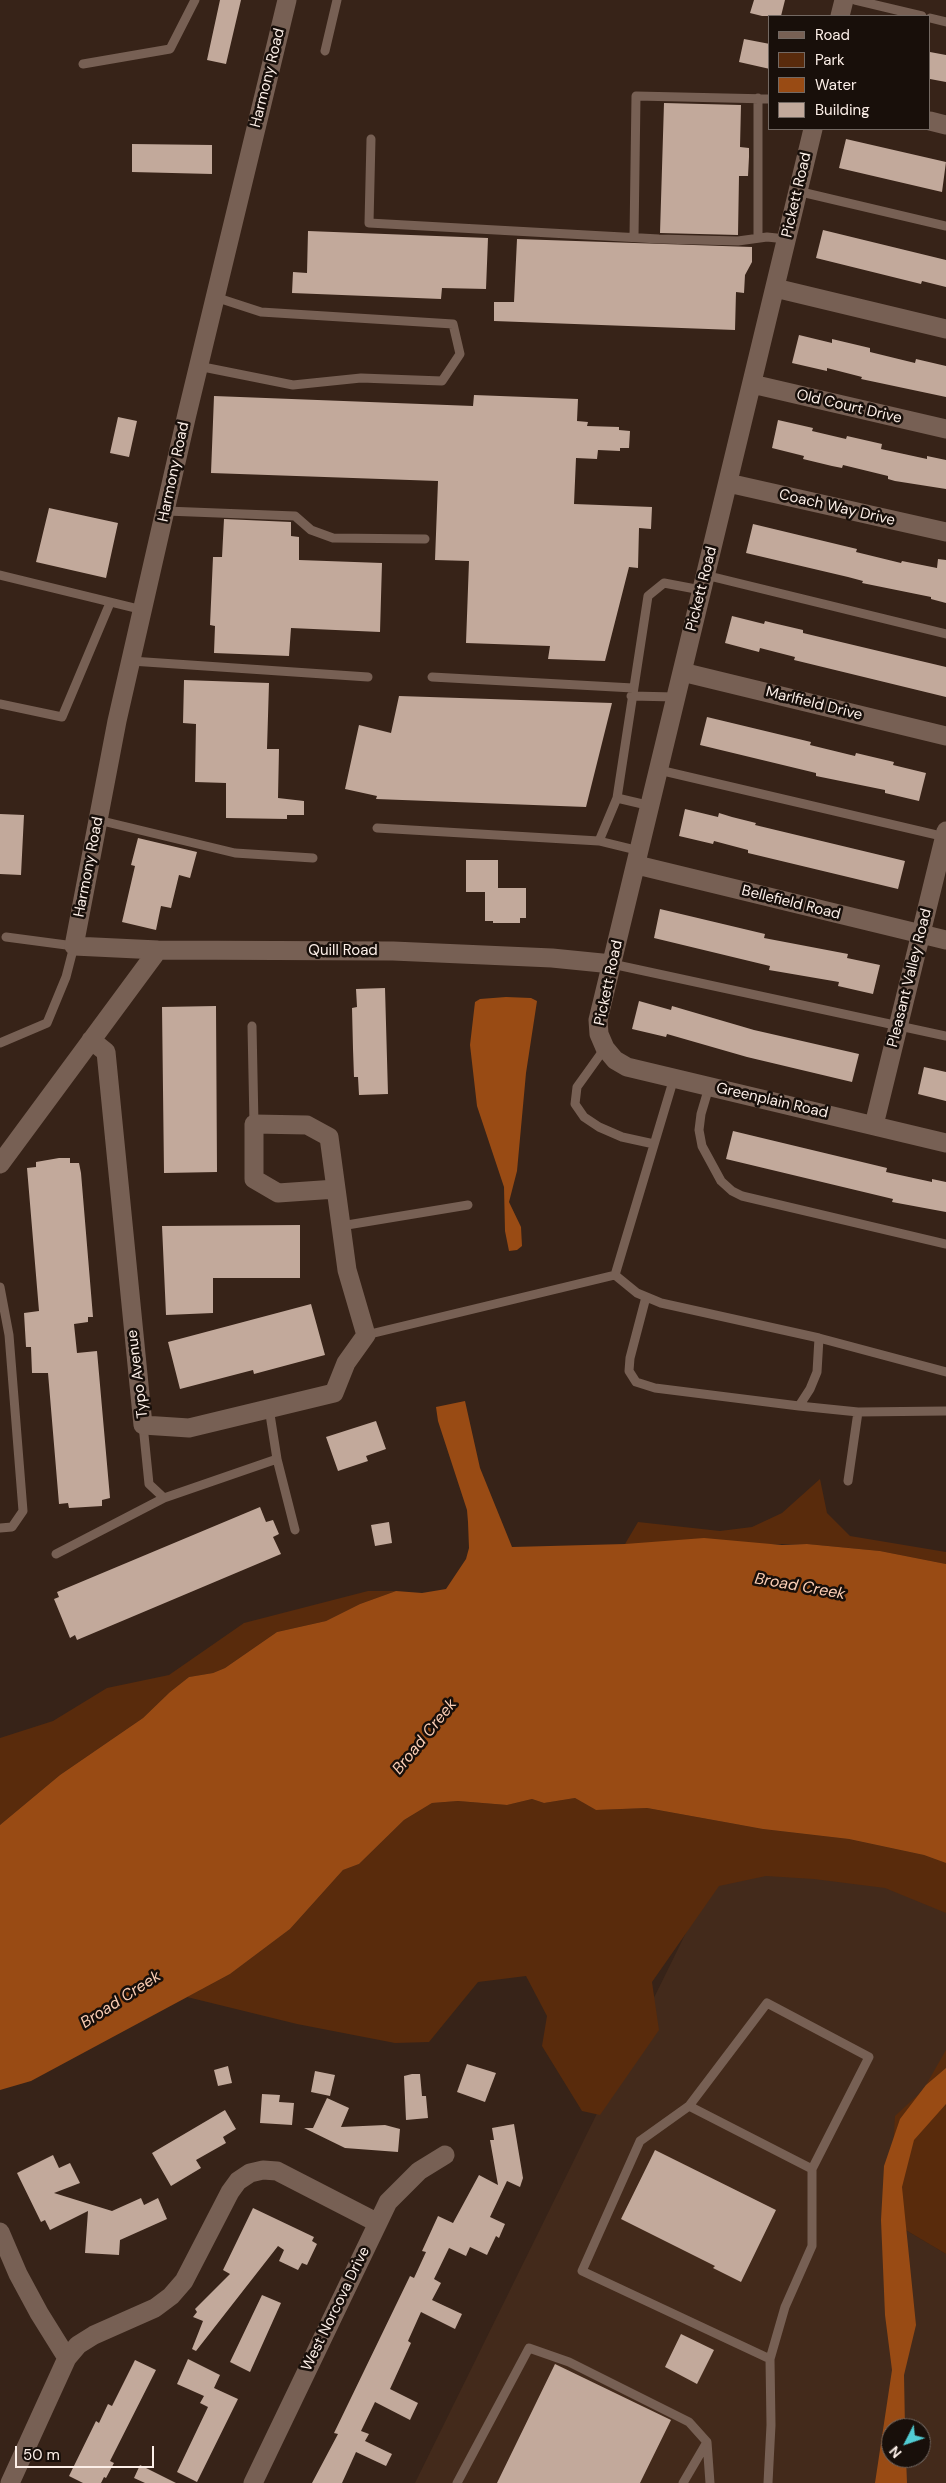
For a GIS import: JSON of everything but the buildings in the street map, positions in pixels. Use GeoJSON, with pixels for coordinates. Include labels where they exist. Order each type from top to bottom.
{"type":"FeatureCollection","features":[{"type":"Feature","properties":{"kind":"street","name":"Harmony Road"},"geometry":{"type":"LineString","coordinates":[[74,946],[131,660],[198,366],[287,0]]}},
{"type":"Feature","properties":{"kind":"street"},"geometry":{"type":"LineString","coordinates":[[840,15],[844,0]]}},
{"type":"Feature","properties":{"kind":"street"},"geometry":{"type":"LineString","coordinates":[[931,121],[946,125]]}},
{"type":"Feature","properties":{"kind":"street","name":"Pickett Road"},"geometry":{"type":"LineString","coordinates":[[605,1048],[599,1034],[598,1020],[651,806],[812,130]]}},
{"type":"Feature","properties":{"kind":"street"},"geometry":{"type":"LineString","coordinates":[[775,288],[946,328]]}},
{"type":"Feature","properties":{"kind":"street","name":"Old Court Drive"},"geometry":{"type":"LineString","coordinates":[[752,384],[946,429]]}},
{"type":"Feature","properties":{"kind":"street","name":"Coach Way Drive"},"geometry":{"type":"LineString","coordinates":[[728,483],[946,532]]}},
{"type":"Feature","properties":{"kind":"street","name":"Marlfield Drive"},"geometry":{"type":"LineString","coordinates":[[682,672],[946,736]]}},
{"type":"Feature","properties":{"kind":"street","name":"Pleasant Valley Road"},"geometry":{"type":"LineString","coordinates":[[874,1125],[946,835]]}},
{"type":"Feature","properties":{"kind":"street","name":"Bellefield Road"},"geometry":{"type":"LineString","coordinates":[[638,858],[946,940]]}},
{"type":"Feature","properties":{"kind":"street","name":"Quill Road"},"geometry":{"type":"LineString","coordinates":[[74,946],[158,950],[394,951],[552,958],[612,964]]}},
{"type":"Feature","properties":{"kind":"street"},"geometry":{"type":"LineString","coordinates":[[0,1164],[158,950]]}},
{"type":"Feature","properties":{"kind":"street","name":"Typo Avenue"},"geometry":{"type":"LineString","coordinates":[[92,1040],[106,1052],[143,1425],[188,1428],[334,1392],[346,1364],[366,1335]]}},
{"type":"Feature","properties":{"kind":"street","name":"Greenplain Road"},"geometry":{"type":"LineString","coordinates":[[605,1048],[614,1060],[627,1067],[946,1143]]}},
{"type":"Feature","properties":{"kind":"street"},"geometry":{"type":"LineString","coordinates":[[336,1189],[278,1192],[254,1179],[254,1124],[307,1125],[329,1137],[347,1270],[366,1335]]}},
{"type":"Feature","properties":{"kind":"street","name":"West Norcova Drive"},"geometry":{"type":"LineString","coordinates":[[253,2483],[388,2202],[400,2187],[418,2171],[445,2155]]}},
{"type":"Feature","properties":{"kind":"street"},"geometry":{"type":"LineString","coordinates":[[10,2483],[67,2358],[78,2345],[94,2335],[155,2308],[171,2296],[184,2281],[230,2192],[238,2181],[250,2173],[263,2170],[277,2171],[378,2223]]}},
{"type":"Feature","properties":{"kind":"street"},"geometry":{"type":"LineString","coordinates":[[0,2232],[18,2274],[39,2313],[67,2358]]}},
{"type":"Feature","properties":{"kind":"lane"},"geometry":{"type":"LineString","coordinates":[[83,64],[170,49],[195,0]]}},
{"type":"Feature","properties":{"kind":"lane"},"geometry":{"type":"LineString","coordinates":[[325,51],[337,0]]}},
{"type":"Feature","properties":{"kind":"lane"},"geometry":{"type":"LineString","coordinates":[[855,0],[918,15]]}},
{"type":"Feature","properties":{"kind":"lane"},"geometry":{"type":"LineString","coordinates":[[931,18],[946,22]]}},
{"type":"Feature","properties":{"kind":"lane"},"geometry":{"type":"LineString","coordinates":[[634,237],[636,96],[768,99]]}},
{"type":"Feature","properties":{"kind":"lane"},"geometry":{"type":"LineString","coordinates":[[758,98],[758,238]]}},
{"type":"Feature","properties":{"kind":"lane"},"geometry":{"type":"LineString","coordinates":[[371,139],[369,223],[723,241],[758,238],[786,239]]}},
{"type":"Feature","properties":{"kind":"lane"},"geometry":{"type":"LineString","coordinates":[[797,191],[946,226]]}},
{"type":"Feature","properties":{"kind":"lane"},"geometry":{"type":"LineString","coordinates":[[198,366],[293,385],[360,378],[442,381],[460,354],[453,324],[261,312],[215,297]]}},
{"type":"Feature","properties":{"kind":"lane"},"geometry":{"type":"LineString","coordinates":[[166,511],[295,516],[311,530],[333,538],[425,539]]}},
{"type":"Feature","properties":{"kind":"lane"},"geometry":{"type":"LineString","coordinates":[[0,575],[143,610]]}},
{"type":"Feature","properties":{"kind":"lane"},"geometry":{"type":"LineString","coordinates":[[599,840],[617,798],[648,596],[664,583],[703,583],[946,634]]}},
{"type":"Feature","properties":{"kind":"lane"},"geometry":{"type":"LineString","coordinates":[[0,704],[62,717],[110,603]]}},
{"type":"Feature","properties":{"kind":"lane"},"geometry":{"type":"LineString","coordinates":[[131,660],[368,677]]}},
{"type":"Feature","properties":{"kind":"lane"},"geometry":{"type":"LineString","coordinates":[[432,677],[676,697]]}},
{"type":"Feature","properties":{"kind":"lane"},"geometry":{"type":"LineString","coordinates":[[659,770],[946,835]]}},
{"type":"Feature","properties":{"kind":"lane"},"geometry":{"type":"LineString","coordinates":[[617,798],[651,806]]}},
{"type":"Feature","properties":{"kind":"lane"},"geometry":{"type":"LineString","coordinates":[[98,820],[235,853],[313,858]]}},
{"type":"Feature","properties":{"kind":"lane"},"geometry":{"type":"LineString","coordinates":[[377,828],[599,840],[638,858]]}},
{"type":"Feature","properties":{"kind":"lane"},"geometry":{"type":"LineString","coordinates":[[0,1043],[47,1022],[66,977],[74,946],[6,937]]}},
{"type":"Feature","properties":{"kind":"lane"},"geometry":{"type":"LineString","coordinates":[[612,964],[946,1036]]}},
{"type":"Feature","properties":{"kind":"lane"},"geometry":{"type":"LineString","coordinates":[[252,1026],[254,1124]]}},
{"type":"Feature","properties":{"kind":"lane"},"geometry":{"type":"LineString","coordinates":[[605,1048],[578,1087],[575,1104],[584,1117],[599,1127],[622,1137],[654,1144]]}},
{"type":"Feature","properties":{"kind":"lane"},"geometry":{"type":"LineString","coordinates":[[615,1275],[674,1078]]}},
{"type":"Feature","properties":{"kind":"lane"},"geometry":{"type":"LineString","coordinates":[[709,1087],[701,1114],[699,1130],[702,1146],[721,1181],[732,1191],[742,1196],[946,1244]]}},
{"type":"Feature","properties":{"kind":"lane"},"geometry":{"type":"LineString","coordinates":[[341,1226],[468,1206]]}},
{"type":"Feature","properties":{"kind":"lane"},"geometry":{"type":"LineString","coordinates":[[615,1275],[637,1293],[661,1303],[820,1338],[946,1372]]}},
{"type":"Feature","properties":{"kind":"lane"},"geometry":{"type":"LineString","coordinates":[[366,1335],[615,1275]]}},
{"type":"Feature","properties":{"kind":"lane"},"geometry":{"type":"LineString","coordinates":[[0,1287],[9,1335],[23,1511],[12,1527],[0,1528]]}},
{"type":"Feature","properties":{"kind":"lane"},"geometry":{"type":"LineString","coordinates":[[646,1297],[630,1358],[629,1371],[636,1382],[655,1388],[858,1412],[946,1411]]}},
{"type":"Feature","properties":{"kind":"lane"},"geometry":{"type":"LineString","coordinates":[[799,1406],[810,1389],[817,1372],[820,1338]]}},
{"type":"Feature","properties":{"kind":"lane"},"geometry":{"type":"LineString","coordinates":[[269,1408],[277,1459],[294,1530]]}},
{"type":"Feature","properties":{"kind":"lane"},"geometry":{"type":"LineString","coordinates":[[848,1481],[858,1412]]}},
{"type":"Feature","properties":{"kind":"lane"},"geometry":{"type":"LineString","coordinates":[[143,1425],[149,1484],[164,1498]]}},
{"type":"Feature","properties":{"kind":"lane"},"geometry":{"type":"LineString","coordinates":[[56,1554],[164,1498],[277,1459]]}},
{"type":"Feature","properties":{"kind":"lane"},"geometry":{"type":"LineString","coordinates":[[768,2483],[771,2426],[770,2359],[784,2307],[812,2246],[812,2169],[869,2057],[767,2003],[689,2106],[640,2141],[582,2271],[770,2359]]}},
{"type":"Feature","properties":{"kind":"lane"},"geometry":{"type":"LineString","coordinates":[[689,2106],[812,2169]]}},
{"type":"Feature","properties":{"kind":"lane"},"geometry":{"type":"LineString","coordinates":[[456,2483],[529,2348],[569,2362],[689,2422],[707,2442],[710,2483]]}},
{"type":"Feature","properties":{"kind":"lane"},"geometry":{"type":"LineString","coordinates":[[684,2483],[707,2442]]}},
{"type":"Feature","properties":{"kind":"shaded area"},"geometry":{"type":"Polygon","coordinates":[[[744,1815],[946,1853],[946,2069],[889,2220],[946,2254],[946,2483],[415,2483],[744,1815]]]}},
{"type":"Feature","properties":{"kind":"green space"},"geometry":{"type":"Polygon","coordinates":[[[820,1479],[827,1513],[850,1536],[946,1552],[946,1564],[880,1551],[807,1544],[625,1544],[638,1522],[720,1531],[752,1527],[782,1513],[820,1479]]]}},
{"type":"Feature","properties":{"kind":"green space"},"geometry":{"type":"Polygon","coordinates":[[[368,1591],[396,1591],[360,1604],[326,1621],[277,1632],[225,1668],[213,1673],[189,1677],[143,1718],[60,1775],[0,1825],[0,1738],[53,1721],[107,1688],[169,1675],[244,1623],[368,1591]]]}},
{"type":"Feature","properties":{"kind":"green space"},"geometry":{"type":"Polygon","coordinates":[[[575,1798],[596,1810],[647,1808],[763,1829],[849,1839],[924,1855],[946,1863],[946,1913],[885,1888],[814,1879],[766,1876],[719,1886],[652,1982],[659,2030],[600,2115],[582,2111],[542,2046],[547,2016],[526,1976],[478,1982],[429,2042],[395,2043],[297,2024],[187,1997],[230,1974],[290,1929],[343,1870],[359,1864],[404,1820],[432,1803],[458,1801],[507,1805],[532,1799],[544,1803],[575,1798]]]}},
{"type":"Feature","properties":{"kind":"green space"},"geometry":{"type":"Polygon","coordinates":[[[946,2050],[946,2068],[926,2085],[946,2050]]]}},
{"type":"Feature","properties":{"kind":"green space"},"geometry":{"type":"Polygon","coordinates":[[[946,2069],[946,2254],[889,2220],[895,2116],[946,2069]]]}},
{"type":"Feature","properties":{"kind":"water"},"geometry":{"type":"Polygon","coordinates":[[[531,998],[537,1001],[526,1073],[517,1171],[509,1202],[521,1227],[522,1246],[517,1250],[509,1251],[505,1231],[504,1187],[477,1106],[470,1045],[475,1002],[480,999],[531,998]]]}},
{"type":"Feature","properties":{"kind":"water","name":"Broad Creek"},"geometry":{"type":"Polygon","coordinates":[[[465,1401],[480,1468],[512,1547],[625,1544],[704,1538],[782,1545],[807,1544],[880,1551],[946,1564],[946,1863],[924,1855],[849,1839],[763,1829],[647,1808],[596,1810],[575,1798],[544,1803],[532,1799],[507,1805],[458,1801],[432,1803],[404,1820],[359,1864],[343,1870],[290,1929],[230,1974],[31,2081],[0,2090],[0,1825],[60,1775],[143,1718],[189,1677],[213,1673],[225,1668],[277,1632],[326,1621],[360,1604],[396,1591],[422,1593],[446,1589],[466,1559],[469,1548],[468,1522],[467,1510],[438,1421],[436,1407],[465,1401]]]}},
{"type":"Feature","properties":{"kind":"water"},"geometry":{"type":"Polygon","coordinates":[[[946,2068],[946,2104],[914,2140],[902,2187],[916,2325],[904,2375],[905,2418],[885,2418],[892,2370],[885,2315],[881,2220],[884,2166],[900,2119],[926,2085],[946,2068]]]}},
{"type":"Feature","properties":{"kind":"water"},"geometry":{"type":"Polygon","coordinates":[[[881,2443],[881,2468],[906,2468],[907,2483],[875,2483],[881,2443]]]}}]}
